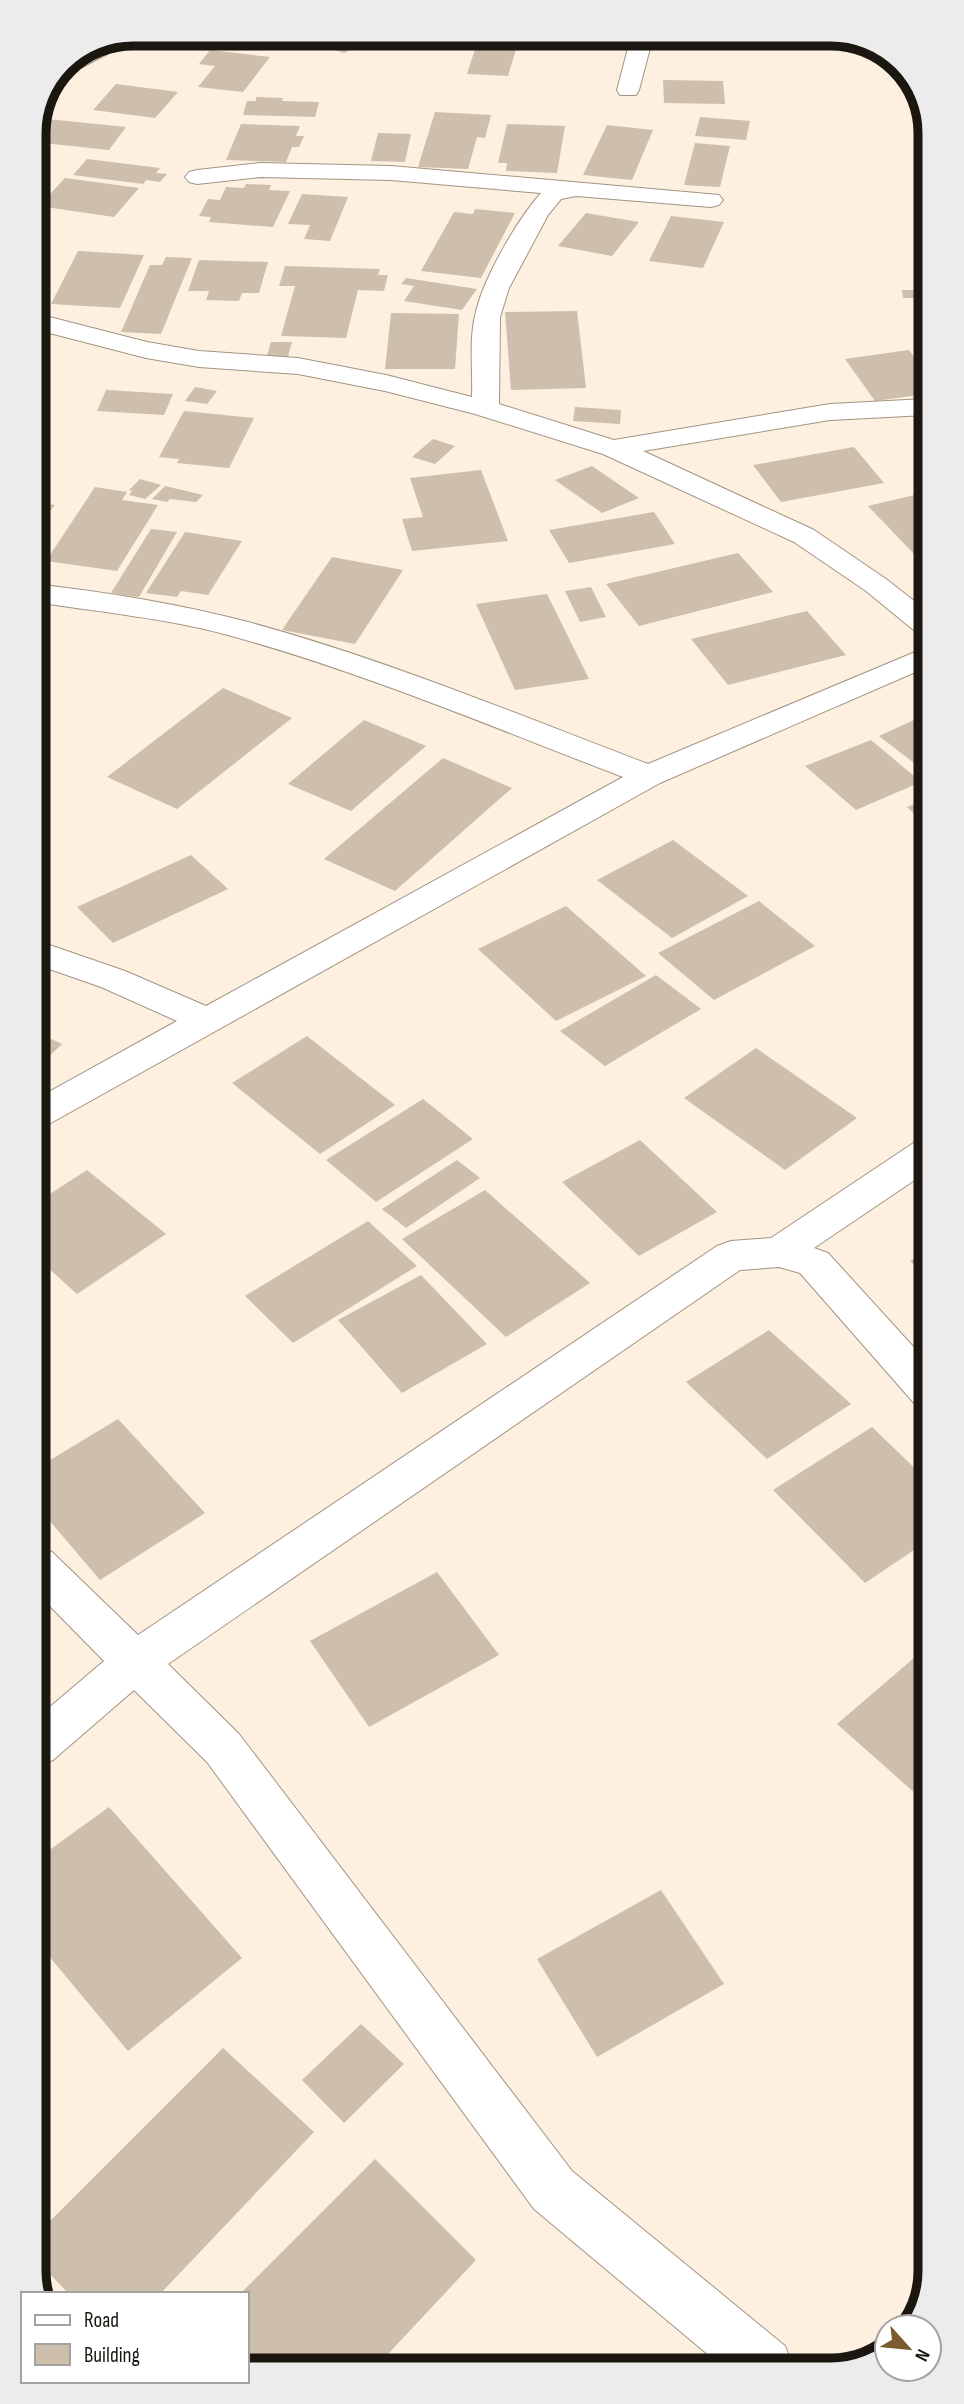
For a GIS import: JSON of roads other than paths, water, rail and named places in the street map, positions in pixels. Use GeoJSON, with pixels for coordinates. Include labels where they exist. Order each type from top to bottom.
{"type":"FeatureCollection","features":[{"type":"Feature","properties":{"kind":"street"},"geometry":{"type":"LineString","coordinates":[[628,90],[640,46]]}},
{"type":"Feature","properties":{"kind":"street"},"geometry":{"type":"LineString","coordinates":[[197,177],[260,170],[391,173],[711,200]]}},
{"type":"Feature","properties":{"kind":"street"},"geometry":{"type":"LineString","coordinates":[[485,408],[487,317],[496,288],[537,212],[553,194],[570,190]]}},
{"type":"Feature","properties":{"kind":"street"},"geometry":{"type":"LineString","coordinates":[[46,324],[146,350],[200,359],[299,366],[386,383],[485,408],[613,448],[804,536],[876,585],[918,619]]}},
{"type":"Feature","properties":{"kind":"street"},"geometry":{"type":"LineString","coordinates":[[613,448],[830,412],[918,407]]}},
{"type":"Feature","properties":{"kind":"street"},"geometry":{"type":"LineString","coordinates":[[46,595],[136,608],[249,632],[352,665],[649,776]]}},
{"type":"Feature","properties":{"kind":"street"},"geometry":{"type":"LineString","coordinates":[[46,1109],[649,776],[918,660]]}},
{"type":"Feature","properties":{"kind":"street"},"geometry":{"type":"LineString","coordinates":[[46,955],[113,979],[206,1020]]}},
{"type":"Feature","properties":{"kind":"street"},"geometry":{"type":"LineString","coordinates":[[779,1252],[918,1159]]}},
{"type":"Feature","properties":{"kind":"street"},"geometry":{"type":"LineString","coordinates":[[46,1738],[135,1662],[730,1256],[779,1252],[814,1263],[918,1380]]}},
{"type":"Feature","properties":{"kind":"street"},"geometry":{"type":"LineString","coordinates":[[46,1574],[223,1748],[553,2190],[755,2358]]}}]}
